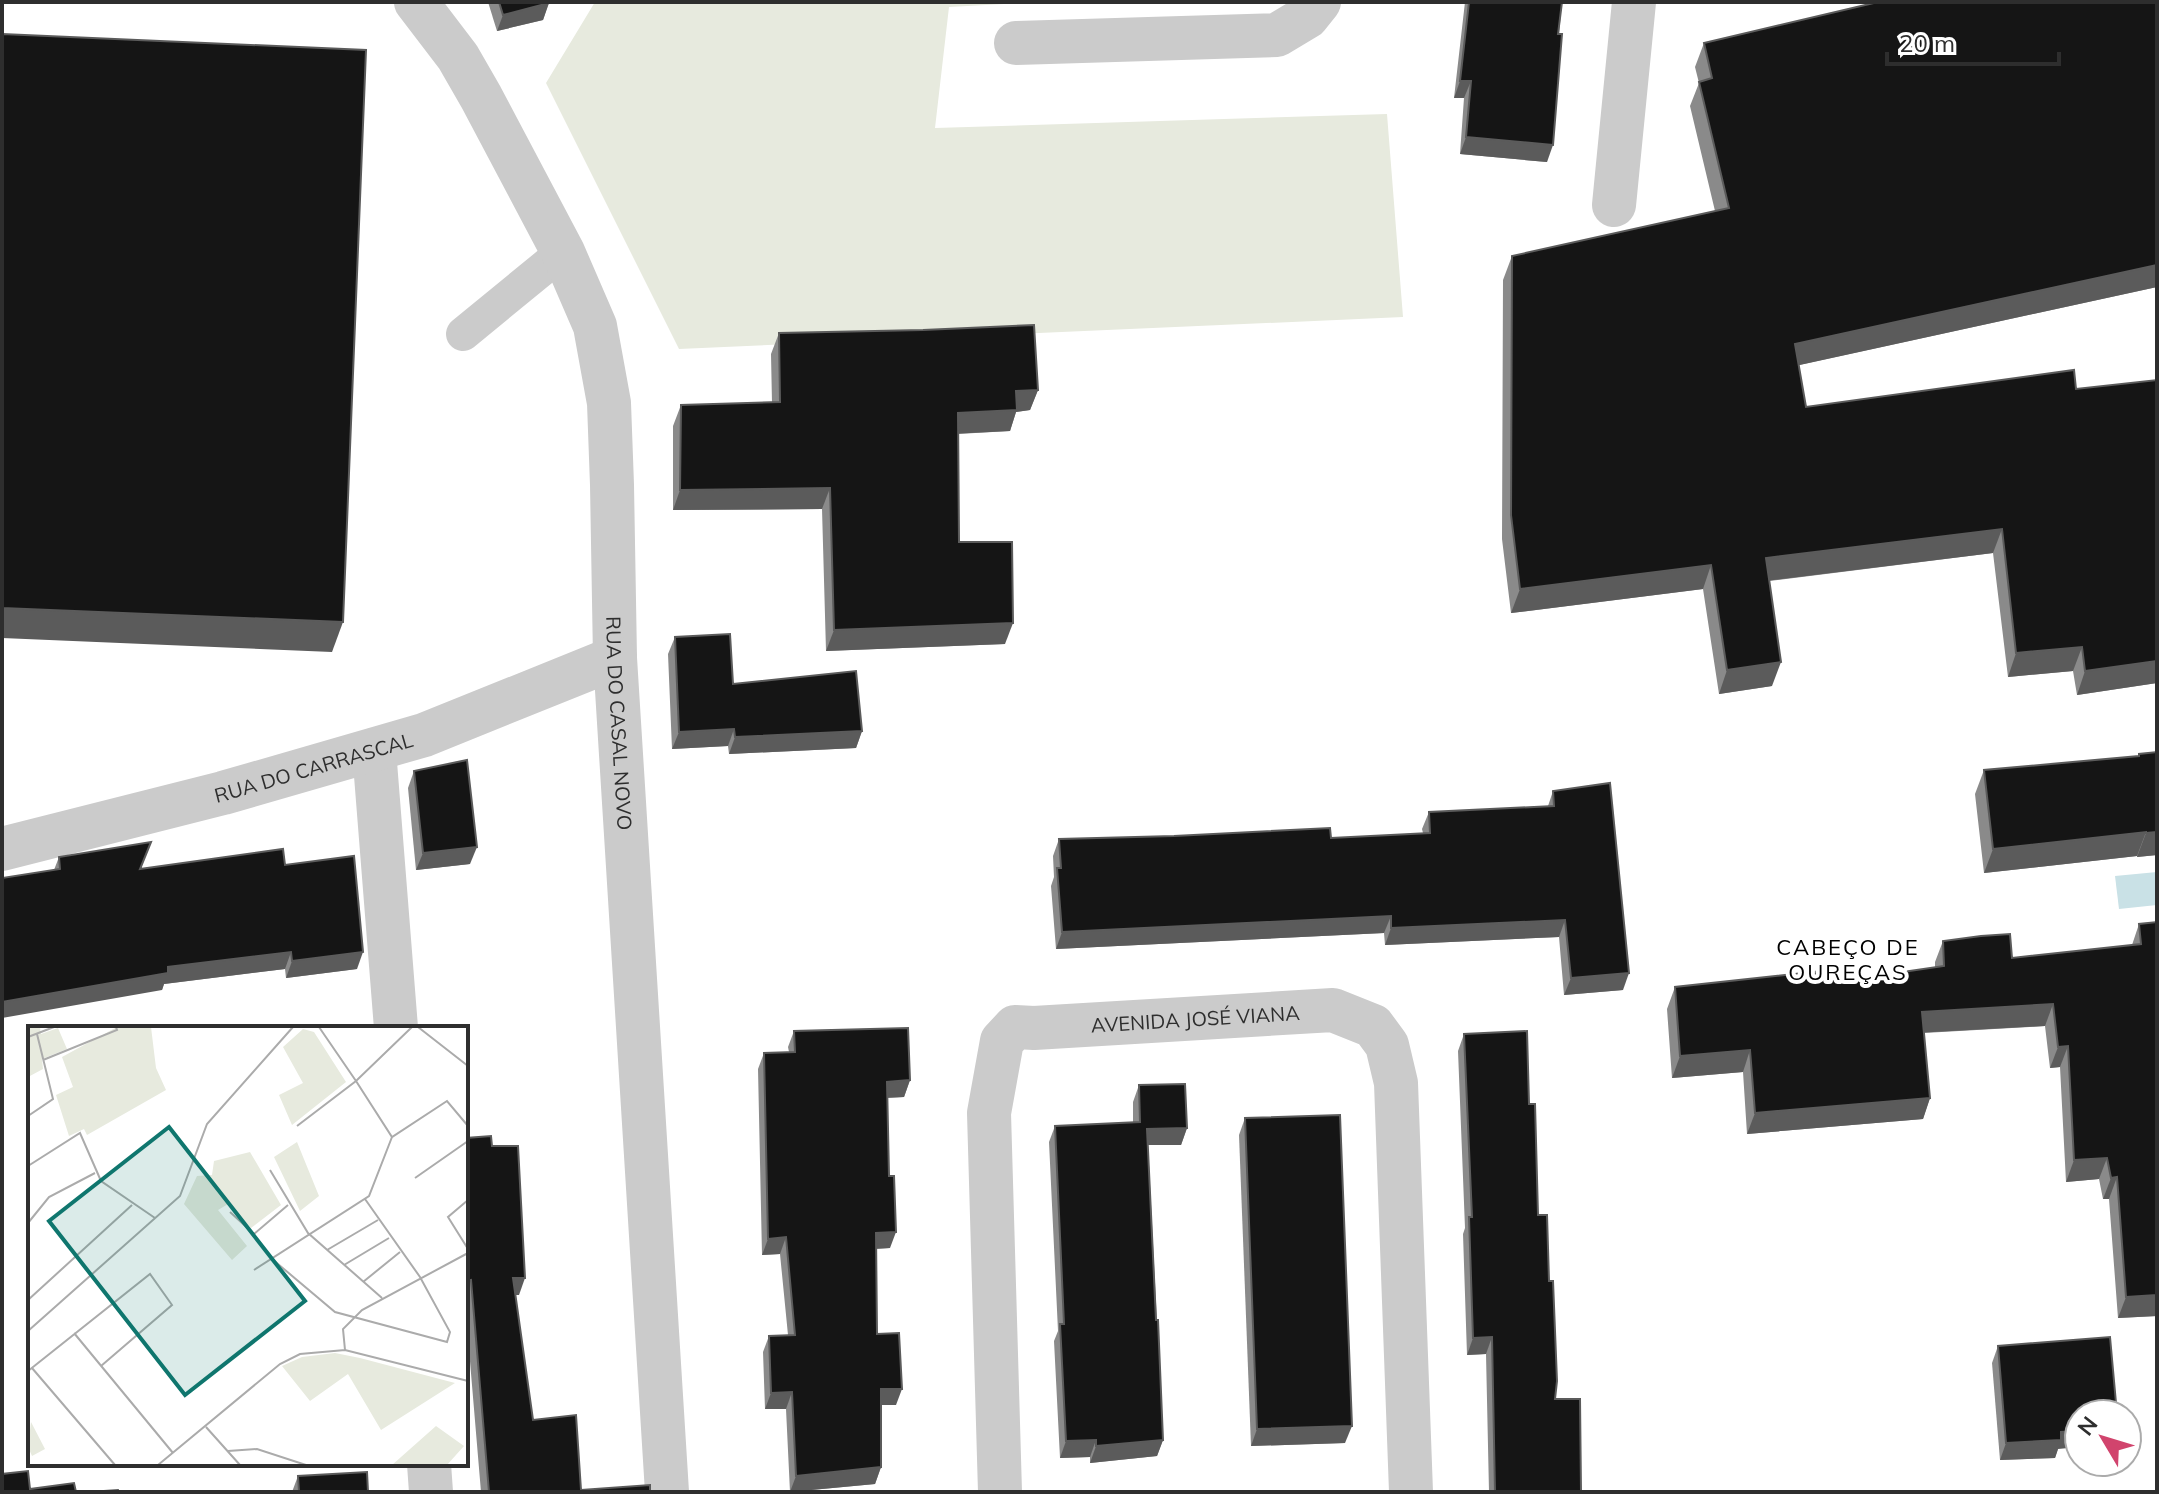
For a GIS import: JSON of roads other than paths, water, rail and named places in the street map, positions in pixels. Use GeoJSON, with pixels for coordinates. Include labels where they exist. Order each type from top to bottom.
{"type":"FeatureCollection","features":[{"type":"Feature","properties":{"kind":"street","name":"RUA DO CASAL NOVO"},"geometry":{"type":"LineString","coordinates":[[416,2],[458,57],[563,252],[595,326],[609,403],[615,658],[667,1492]]}},
{"type":"Feature","properties":{"kind":"street"},"geometry":{"type":"LineString","coordinates":[[1016,43],[1277,35],[1307,17],[1319,2]]}},
{"type":"Feature","properties":{"kind":"street"},"geometry":{"type":"LineString","coordinates":[[1614,205],[1634,2]]}},
{"type":"Feature","properties":{"kind":"street","name":"RUA DO CARRASCAL"},"geometry":{"type":"LineString","coordinates":[[2,849],[223,793],[424,735],[615,658]]}},
{"type":"Feature","properties":{"kind":"street"},"geometry":{"type":"LineString","coordinates":[[374,750],[396,1026]]}},
{"type":"Feature","properties":{"kind":"street","name":"AVENIDA JOSÉ VIANA"},"geometry":{"type":"LineString","coordinates":[[1000,1492],[989,1113],[1002,1041],[1015,1027],[1333,1010],[1373,1026],[1387,1045],[1396,1083],[1411,1492]]}},
{"type":"Feature","properties":{"kind":"street"},"geometry":{"type":"LineString","coordinates":[[429,1466],[431,1492]]}},
{"type":"Feature","properties":{"kind":"lane"},"geometry":{"type":"LineString","coordinates":[[463,334],[563,252]]}},
{"type":"Feature","properties":{"kind":"water"},"geometry":{"type":"Polygon","coordinates":[[[2157,872],[2157,905],[2119,909],[2115,876],[2157,872]]]}},
{"type":"Feature","properties":{"kind":"district","name":"CABEÇO DE OUREÇAS"},"geometry":{"type":"Point","coordinates":[1848,960]}}]}
